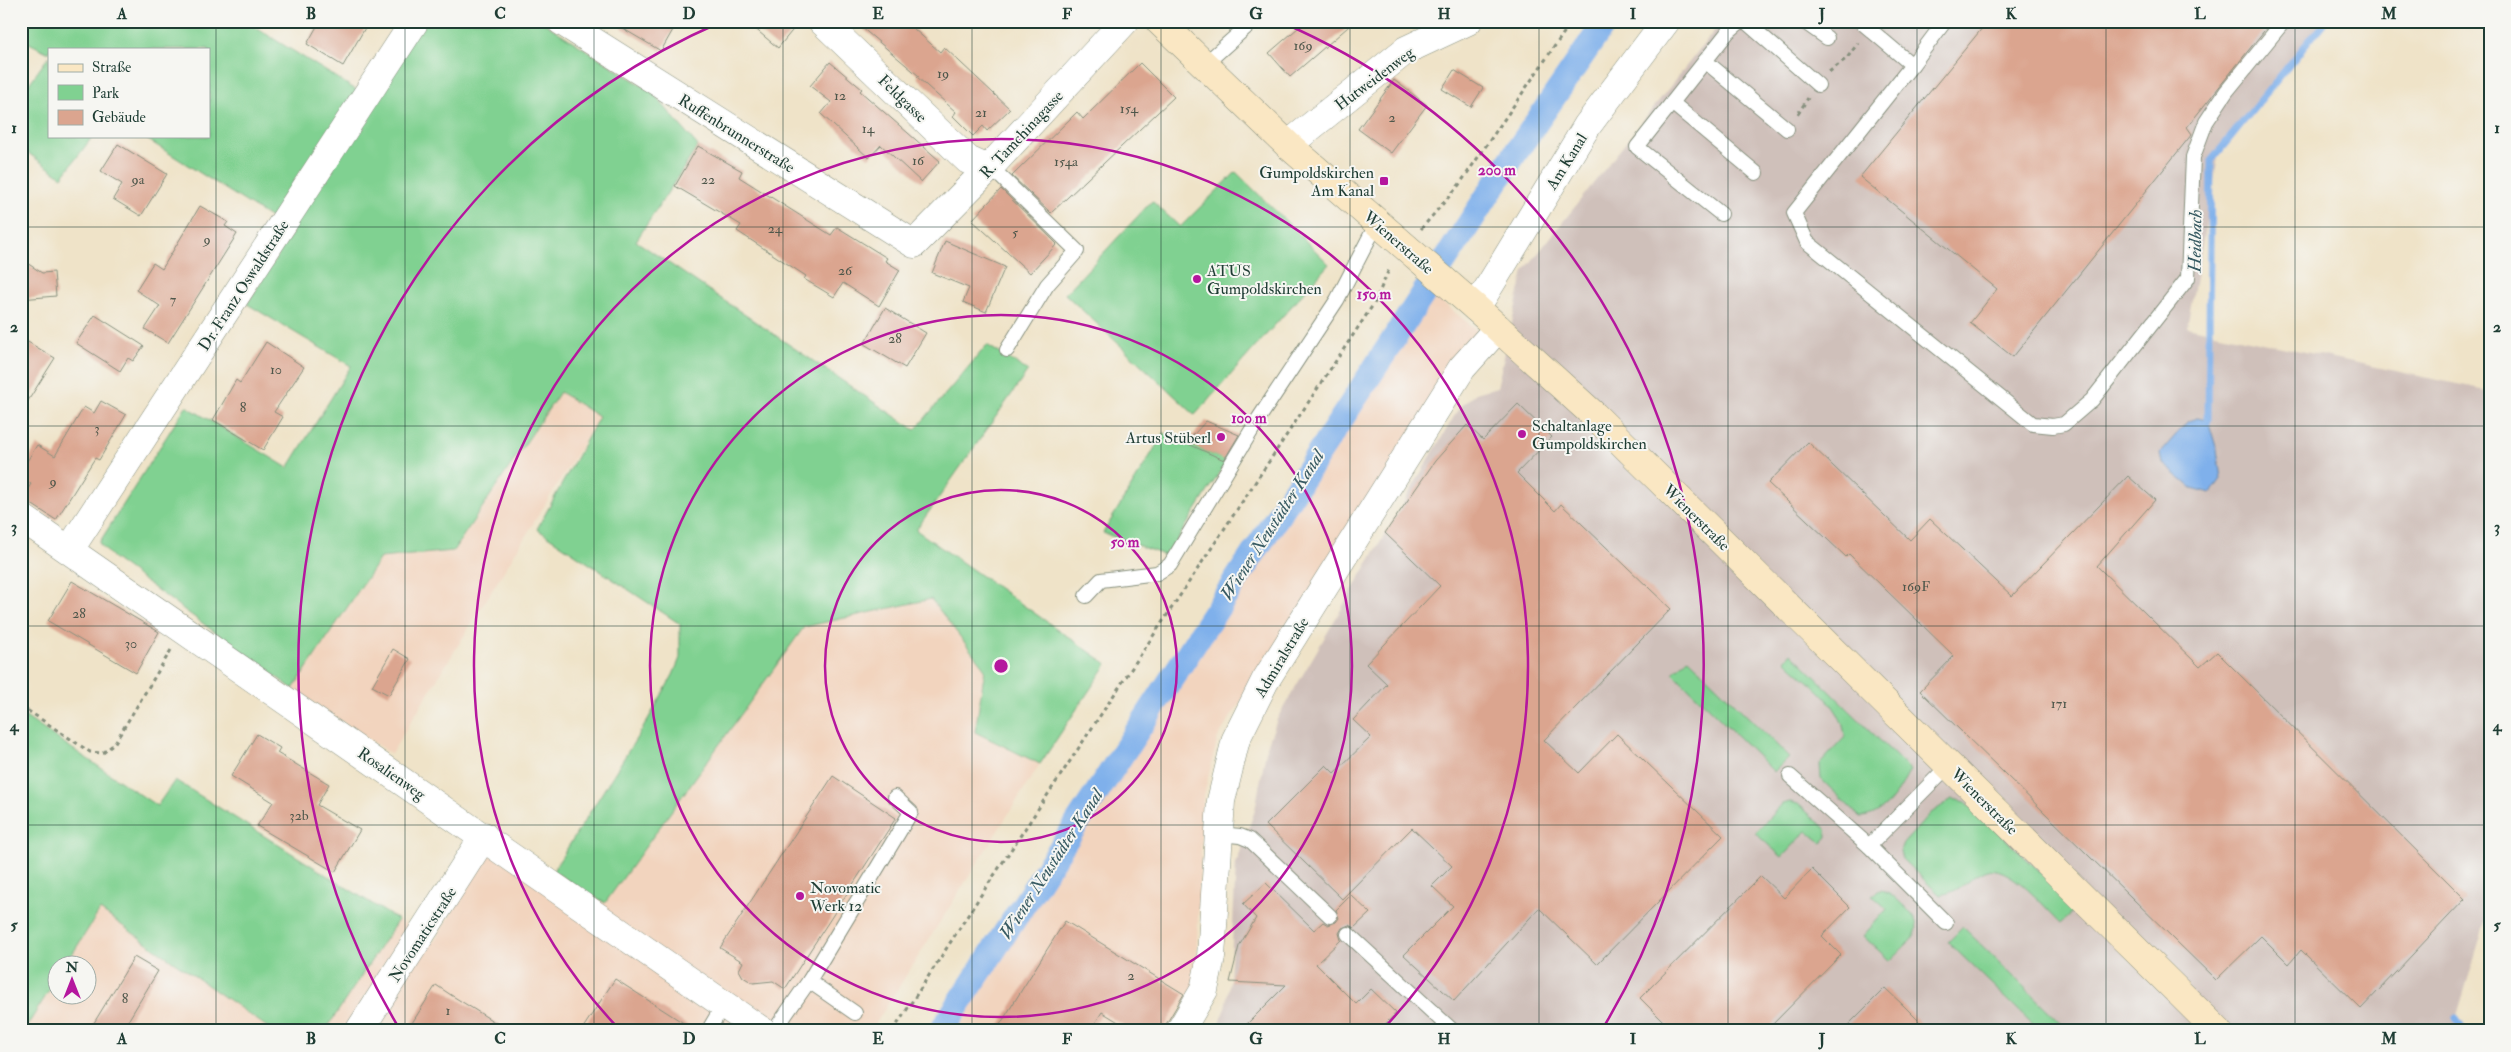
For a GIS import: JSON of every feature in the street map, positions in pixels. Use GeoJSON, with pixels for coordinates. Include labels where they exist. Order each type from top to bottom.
{"type":"FeatureCollection","features":[{"type":"Feature","properties":{"kind":"street","name":"Dr. Franz Oswaldstraße"},"geometry":{"type":"LineString","coordinates":[[70,549],[415,21]]}},
{"type":"Feature","properties":{"kind":"street","name":"Ruffenbrunnerstraße"},"geometry":{"type":"LineString","coordinates":[[561,21],[914,244]]}},
{"type":"Feature","properties":{"kind":"street","name":"Feldgasse"},"geometry":{"type":"LineString","coordinates":[[822,21],[968,160],[988,169]]}},
{"type":"Feature","properties":{"kind":"street","name":"R. Tamchinagasse"},"geometry":{"type":"LineString","coordinates":[[914,244],[988,169],[1125,21]]}},
{"type":"Feature","properties":{"kind":"street","name":"Wienerstraße"},"geometry":{"type":"LineString","coordinates":[[1159,21],[1288,145],[1498,328],[1594,415],[2218,1031]]}},
{"type":"Feature","properties":{"kind":"street","name":"Hutweidenweg"},"geometry":{"type":"LineString","coordinates":[[1288,145],[1406,50],[1468,21]]}},
{"type":"Feature","properties":{"kind":"street","name":"Am Kanal"},"geometry":{"type":"LineString","coordinates":[[1466,300],[1587,126],[1666,21]]}},
{"type":"Feature","properties":{"kind":"street","name":"Admiralstraße"},"geometry":{"type":"LineString","coordinates":[[1180,1031],[1204,990],[1211,957],[1221,801],[1236,739],[1265,681],[1462,368],[1498,328]]}},
{"type":"Feature","properties":{"kind":"street","name":"Rosalienweg"},"geometry":{"type":"LineString","coordinates":[[21,517],[183,627],[762,1031]]}},
{"type":"Feature","properties":{"kind":"street","name":"Novomaticstraße"},"geometry":{"type":"LineString","coordinates":[[359,1031],[484,836]]}},
{"type":"Feature","properties":{"kind":"lane"},"geometry":{"type":"LineString","coordinates":[[1205,64],[1253,21]]}},
{"type":"Feature","properties":{"kind":"lane"},"geometry":{"type":"LineString","coordinates":[[1721,214],[1637,147],[1728,32],[1741,21]]}},
{"type":"Feature","properties":{"kind":"lane"},"geometry":{"type":"LineString","coordinates":[[1745,21],[1818,85]]}},
{"type":"Feature","properties":{"kind":"lane"},"geometry":{"type":"LineString","coordinates":[[1803,21],[1827,38]]}},
{"type":"Feature","properties":{"kind":"lane"},"geometry":{"type":"LineString","coordinates":[[1860,21],[1912,65]]}},
{"type":"Feature","properties":{"kind":"lane"},"geometry":{"type":"LineString","coordinates":[[1945,21],[1794,213],[1807,242],[2033,424],[2053,426],[2070,420],[2092,400],[2188,278],[2193,157],[2199,140],[2206,122],[2226,92],[2284,21]]}},
{"type":"Feature","properties":{"kind":"lane"},"geometry":{"type":"LineString","coordinates":[[1705,61],[1787,129]]}},
{"type":"Feature","properties":{"kind":"lane"},"geometry":{"type":"LineString","coordinates":[[1672,103],[1756,173]]}},
{"type":"Feature","properties":{"kind":"lane"},"geometry":{"type":"LineString","coordinates":[[988,169],[1001,177],[1077,250],[1048,285],[1007,350]]}},
{"type":"Feature","properties":{"kind":"lane"},"geometry":{"type":"LineString","coordinates":[[1086,596],[1101,580],[1157,574],[1170,565],[1259,418],[1337,300],[1377,223]]}},
{"type":"Feature","properties":{"kind":"lane"},"geometry":{"type":"LineString","coordinates":[[1869,846],[1949,765]]}},
{"type":"Feature","properties":{"kind":"lane"},"geometry":{"type":"LineString","coordinates":[[1790,776],[1869,846],[1946,923]]}},
{"type":"Feature","properties":{"kind":"lane"},"geometry":{"type":"LineString","coordinates":[[774,1031],[809,981],[911,812],[895,797]]}},
{"type":"Feature","properties":{"kind":"lane"},"geometry":{"type":"LineString","coordinates":[[1219,834],[1240,836],[1250,840],[1330,916]]}},
{"type":"Feature","properties":{"kind":"lane"},"geometry":{"type":"LineString","coordinates":[[1348,934],[1453,1031]]}},
{"type":"Feature","properties":{"kind":"lane"},"geometry":{"type":"LineString","coordinates":[[809,981],[855,1013]]}},
{"type":"Feature","properties":{"kind":"lane"},"geometry":{"type":"LineString","coordinates":[[708,1031],[724,1004]]}},
{"type":"Feature","properties":{"kind":"path"},"geometry":{"type":"LineString","coordinates":[[894,1031],[986,887],[1375,302],[1388,270],[1408,249],[1459,185],[1572,21]]}},
{"type":"Feature","properties":{"kind":"path"},"geometry":{"type":"LineString","coordinates":[[21,706],[90,752],[103,753],[114,744],[160,670],[183,627]]}},
{"type":"Feature","properties":{"kind":"shaded area"},"geometry":{"type":"Polygon","coordinates":[[[1722,21],[2327,21],[2218,158],[2187,327],[2490,391],[2490,905],[2456,1019],[2464,1031],[1216,1031],[1225,1008],[1230,982],[1236,864],[1255,810],[1267,746],[1278,717],[1459,408],[1476,393],[1497,387],[1524,271],[1722,21]]]}},
{"type":"Feature","properties":{"kind":"shaded area"},"geometry":{"type":"Polygon","coordinates":[[[1426,289],[1479,332],[1218,737],[1203,799],[1195,987],[1167,1031],[956,1031],[1426,289]]]}},
{"type":"Feature","properties":{"kind":"shaded area"},"geometry":{"type":"Polygon","coordinates":[[[560,392],[599,417],[391,754],[293,689],[380,557],[454,551],[560,392]]]}},
{"type":"Feature","properties":{"kind":"shaded area"},"geometry":{"type":"Polygon","coordinates":[[[931,599],[985,669],[975,732],[1040,764],[871,1031],[325,1031],[398,920],[434,942],[489,853],[553,871],[605,903],[804,627],[931,599]]]}},
{"type":"Feature","properties":{"kind":"shaded area"},"geometry":{"type":"Polygon","coordinates":[[[100,910],[273,1031],[24,1031],[48,992],[48,1004],[98,1004],[98,954],[72,954],[100,910]]]}},
{"type":"Feature","properties":{"kind":"green space"},"geometry":{"type":"Polygon","coordinates":[[[21,21],[245,21],[369,98],[422,21],[541,21],[652,92],[698,146],[636,241],[915,430],[987,345],[1028,371],[916,530],[1107,664],[1040,764],[975,732],[985,669],[931,599],[804,627],[605,903],[553,871],[646,723],[673,675],[680,658],[680,624],[537,529],[599,417],[560,392],[453,551],[380,558],[293,689],[113,558],[99,543],[186,406],[288,468],[351,366],[247,304],[293,232],[145,138],[210,138],[210,48],[48,48],[48,52],[21,39],[21,21]]]}},
{"type":"Feature","properties":{"kind":"green space"},"geometry":{"type":"Polygon","coordinates":[[[48,57],[48,138],[91,138],[62,177],[21,148],[21,95],[48,57]]]}},
{"type":"Feature","properties":{"kind":"green space","name":"ATUS Gumpoldskirchen"},"geometry":{"type":"Polygon","coordinates":[[[1236,172],[1329,264],[1195,415],[1065,294],[1152,201],[1180,227],[1236,172]]]}},
{"type":"Feature","properties":{"kind":"green space"},"geometry":{"type":"Polygon","coordinates":[[[1164,433],[1227,461],[1167,556],[1103,533],[1164,433]]]}},
{"type":"Feature","properties":{"kind":"green space"},"geometry":{"type":"Polygon","coordinates":[[[1791,653],[1910,770],[1891,801],[1877,812],[1869,816],[1860,817],[1821,779],[1820,764],[1845,737],[1843,725],[1831,704],[1785,660],[1791,653]]]}},
{"type":"Feature","properties":{"kind":"green space"},"geometry":{"type":"Polygon","coordinates":[[[1688,658],[1789,757],[1774,772],[1673,673],[1688,658]]]}},
{"type":"Feature","properties":{"kind":"green space"},"geometry":{"type":"Polygon","coordinates":[[[21,714],[157,806],[175,780],[398,920],[325,1031],[273,1031],[100,910],[72,954],[48,954],[48,992],[24,1031],[21,1031],[21,714]]]}},
{"type":"Feature","properties":{"kind":"green space"},"geometry":{"type":"Polygon","coordinates":[[[1952,799],[1966,802],[2078,907],[2061,923],[2025,887],[2003,872],[1993,869],[1978,874],[1954,891],[1940,895],[1902,859],[1900,852],[1902,845],[1931,813],[1952,799]]]}},
{"type":"Feature","properties":{"kind":"green space"},"geometry":{"type":"Polygon","coordinates":[[[1790,802],[1798,804],[1826,829],[1827,836],[1823,844],[1807,831],[1782,857],[1755,833],[1782,804],[1790,802]]]}},
{"type":"Feature","properties":{"kind":"green space"},"geometry":{"type":"Polygon","coordinates":[[[1880,890],[1890,893],[1903,905],[1916,921],[1917,928],[1911,940],[1890,961],[1863,936],[1887,909],[1872,895],[1880,890]]]}},
{"type":"Feature","properties":{"kind":"green space"},"geometry":{"type":"Polygon","coordinates":[[[1963,927],[2069,1031],[2040,1031],[1948,942],[1963,927]]]}},
{"type":"Feature","properties":{"kind":"water"},"geometry":{"type":"Polygon","coordinates":[[[2197,418],[2208,420],[2217,450],[2221,479],[2211,493],[2192,488],[2162,463],[2160,453],[2188,421],[2197,418]]]}},
{"type":"Feature","properties":{"kind":"building"},"geometry":{"type":"Polygon","coordinates":[[[320,21],[369,21],[343,66],[307,44],[320,21]]]}},
{"type":"Feature","properties":{"kind":"building"},"geometry":{"type":"Polygon","coordinates":[[[610,21],[678,21],[661,51],[610,21]]]}},
{"type":"Feature","properties":{"kind":"building"},"geometry":{"type":"Polygon","coordinates":[[[746,21],[800,21],[778,48],[746,21]]]}},
{"type":"Feature","properties":{"kind":"building"},"geometry":{"type":"Polygon","coordinates":[[[854,21],[905,21],[940,52],[944,47],[1010,109],[987,131],[983,126],[973,136],[953,116],[956,112],[917,77],[919,76],[854,21]]]}},
{"type":"Feature","properties":{"kind":"building"},"geometry":{"type":"Polygon","coordinates":[[[1306,21],[1355,21],[1290,77],[1269,53],[1306,21]]]}},
{"type":"Feature","properties":{"kind":"building"},"geometry":{"type":"Polygon","coordinates":[[[1988,21],[2272,21],[2187,127],[2192,134],[2013,357],[1970,323],[1997,289],[1860,177],[1988,21]]]}},
{"type":"Feature","properties":{"kind":"building"},"geometry":{"type":"Polygon","coordinates":[[[830,62],[940,161],[921,182],[881,145],[869,158],[821,114],[831,102],[810,86],[830,62]]]}},
{"type":"Feature","properties":{"kind":"building"},"geometry":{"type":"Polygon","coordinates":[[[1140,63],[1174,97],[1051,213],[1012,176],[1077,112],[1083,119],[1140,63]]]}},
{"type":"Feature","properties":{"kind":"building"},"geometry":{"type":"Polygon","coordinates":[[[1454,70],[1483,88],[1471,107],[1442,89],[1454,70]]]}},
{"type":"Feature","properties":{"kind":"building"},"geometry":{"type":"Polygon","coordinates":[[[1394,80],[1427,105],[1391,153],[1358,129],[1394,80]]]}},
{"type":"Feature","properties":{"kind":"building"},"geometry":{"type":"Polygon","coordinates":[[[118,144],[167,174],[141,216],[113,199],[122,184],[101,171],[118,144]]]}},
{"type":"Feature","properties":{"kind":"building"},"geometry":{"type":"Polygon","coordinates":[[[698,146],[742,171],[739,177],[831,235],[837,227],[887,258],[885,261],[900,270],[879,306],[843,283],[834,297],[804,279],[806,276],[737,231],[741,225],[675,186],[698,146]]]}},
{"type":"Feature","properties":{"kind":"building"},"geometry":{"type":"Polygon","coordinates":[[[1001,189],[1057,244],[1030,273],[972,220],[1001,189]]]}},
{"type":"Feature","properties":{"kind":"building"},"geometry":{"type":"Polygon","coordinates":[[[200,206],[228,222],[225,226],[237,234],[168,343],[145,329],[160,306],[136,290],[153,263],[162,269],[200,206]]]}},
{"type":"Feature","properties":{"kind":"building"},"geometry":{"type":"Polygon","coordinates":[[[945,241],[1005,267],[986,312],[963,302],[969,288],[932,273],[945,241]]]}},
{"type":"Feature","properties":{"kind":"building"},"geometry":{"type":"Polygon","coordinates":[[[21,259],[42,273],[54,272],[56,296],[21,299],[21,259]]]}},
{"type":"Feature","properties":{"kind":"building"},"geometry":{"type":"Polygon","coordinates":[[[885,308],[926,333],[905,368],[864,344],[885,308]]]}},
{"type":"Feature","properties":{"kind":"building"},"geometry":{"type":"Polygon","coordinates":[[[95,315],[144,346],[133,361],[128,358],[120,371],[76,343],[95,315]]]}},
{"type":"Feature","properties":{"kind":"building"},"geometry":{"type":"Polygon","coordinates":[[[21,338],[55,358],[21,412],[21,338]]]}},
{"type":"Feature","properties":{"kind":"building"},"geometry":{"type":"Polygon","coordinates":[[[266,342],[304,367],[274,412],[283,417],[263,450],[213,420],[236,380],[240,383],[266,342]]]}},
{"type":"Feature","properties":{"kind":"building"},"geometry":{"type":"Polygon","coordinates":[[[101,401],[126,415],[99,460],[95,458],[56,520],[22,498],[31,484],[21,477],[21,471],[37,445],[55,456],[84,407],[94,413],[101,401]]]}},
{"type":"Feature","properties":{"kind":"building"},"geometry":{"type":"Polygon","coordinates":[[[1518,404],[1552,437],[1517,473],[1555,511],[1561,504],[1671,609],[1544,740],[1579,773],[1617,734],[1723,836],[1597,964],[1539,908],[1454,1001],[1404,955],[1453,906],[1432,886],[1452,866],[1412,828],[1342,899],[1266,825],[1326,765],[1334,773],[1371,737],[1353,720],[1387,684],[1366,664],[1440,586],[1385,533],[1435,461],[1467,425],[1483,440],[1518,404]]]}},
{"type":"Feature","properties":{"kind":"building"},"geometry":{"type":"Polygon","coordinates":[[[1206,421],[1239,435],[1224,460],[1186,443],[1206,421]]]}},
{"type":"Feature","properties":{"kind":"building"},"geometry":{"type":"Polygon","coordinates":[[[1808,442],[1910,540],[1930,519],[2012,596],[2128,476],[2155,500],[2097,566],[2200,667],[2217,652],[2465,899],[2361,1009],[2301,950],[2289,964],[2261,936],[2216,980],[1920,691],[1954,656],[1849,554],[1846,557],[1768,483],[1808,442]]]}},
{"type":"Feature","properties":{"kind":"building"},"geometry":{"type":"Polygon","coordinates":[[[72,581],[159,632],[136,673],[48,621],[72,581]]]}},
{"type":"Feature","properties":{"kind":"building"},"geometry":{"type":"Polygon","coordinates":[[[393,649],[410,659],[389,695],[372,686],[393,649]]]}},
{"type":"Feature","properties":{"kind":"building"},"geometry":{"type":"Polygon","coordinates":[[[257,734],[280,748],[277,753],[329,784],[317,805],[360,830],[335,872],[257,826],[273,802],[231,776],[257,734]]]}},
{"type":"Feature","properties":{"kind":"building","name":"Novomatic Werk 12"},"geometry":{"type":"Polygon","coordinates":[[[833,776],[896,818],[785,989],[773,981],[753,983],[743,977],[739,970],[743,962],[720,948],[833,776]]]}},
{"type":"Feature","properties":{"kind":"building"},"geometry":{"type":"Polygon","coordinates":[[[1812,869],[1850,907],[1822,936],[1841,955],[1766,1031],[1673,1031],[1640,998],[1761,876],[1784,898],[1812,869]]]}},
{"type":"Feature","properties":{"kind":"building"},"geometry":{"type":"Polygon","coordinates":[[[1266,883],[1314,930],[1323,922],[1328,925],[1336,922],[1339,918],[1336,910],[1351,895],[1370,913],[1354,928],[1349,925],[1342,928],[1339,933],[1341,940],[1316,964],[1356,1004],[1371,989],[1396,1013],[1378,1031],[1240,1031],[1286,985],[1230,982],[1239,946],[1256,918],[1243,904],[1266,883]]]}},
{"type":"Feature","properties":{"kind":"building"},"geometry":{"type":"Polygon","coordinates":[[[1065,921],[1184,994],[1162,1031],[1133,1031],[1102,1012],[1090,1031],[996,1031],[1065,921]]]}},
{"type":"Feature","properties":{"kind":"building"},"geometry":{"type":"Polygon","coordinates":[[[134,957],[158,971],[122,1031],[89,1031],[134,957]]]}},
{"type":"Feature","properties":{"kind":"building"},"geometry":{"type":"Polygon","coordinates":[[[615,979],[696,1031],[581,1031],[615,979]]]}},
{"type":"Feature","properties":{"kind":"building"},"geometry":{"type":"Polygon","coordinates":[[[436,985],[451,995],[509,1031],[407,1031],[436,985]]]}},
{"type":"Feature","properties":{"kind":"building"},"geometry":{"type":"Polygon","coordinates":[[[1885,988],[1904,1006],[1929,1031],[1842,1031],[1885,988]]]}},
{"type":"Feature","properties":{"kind":"waterway","name":"Wiener Neustädter Kanal"},"geometry":{"type":"LineString","coordinates":[[941,1031],[1516,152],[1606,21]]}},
{"type":"Feature","properties":{"kind":"waterway","name":"Heidbach"},"geometry":{"type":"LineString","coordinates":[[2205,428],[2208,420],[2211,161],[2325,21]]}},
{"type":"Feature","properties":{"kind":"waterway","name":"Heidbach"},"geometry":{"type":"LineString","coordinates":[[2456,1019],[2464,1031]]}},
{"type":"Feature","properties":{"kind":"place","name":"Gumpoldskirchen Am Kanal"},"geometry":{"type":"Point","coordinates":[1384,181]}},
{"type":"Feature","properties":{"kind":"place","name":"ATUS Gumpoldskirchen"},"geometry":{"type":"Point","coordinates":[1197,279]}},
{"type":"Feature","properties":{"kind":"place","name":"Schaltanlage Gumpoldskirchen"},"geometry":{"type":"Point","coordinates":[1522,434]}},
{"type":"Feature","properties":{"kind":"place","name":"Artus Stüberl"},"geometry":{"type":"Point","coordinates":[1221,437]}},
{"type":"Feature","properties":{"kind":"place","name":"Novomatic Werk 12"},"geometry":{"type":"Point","coordinates":[800,896]}}]}
